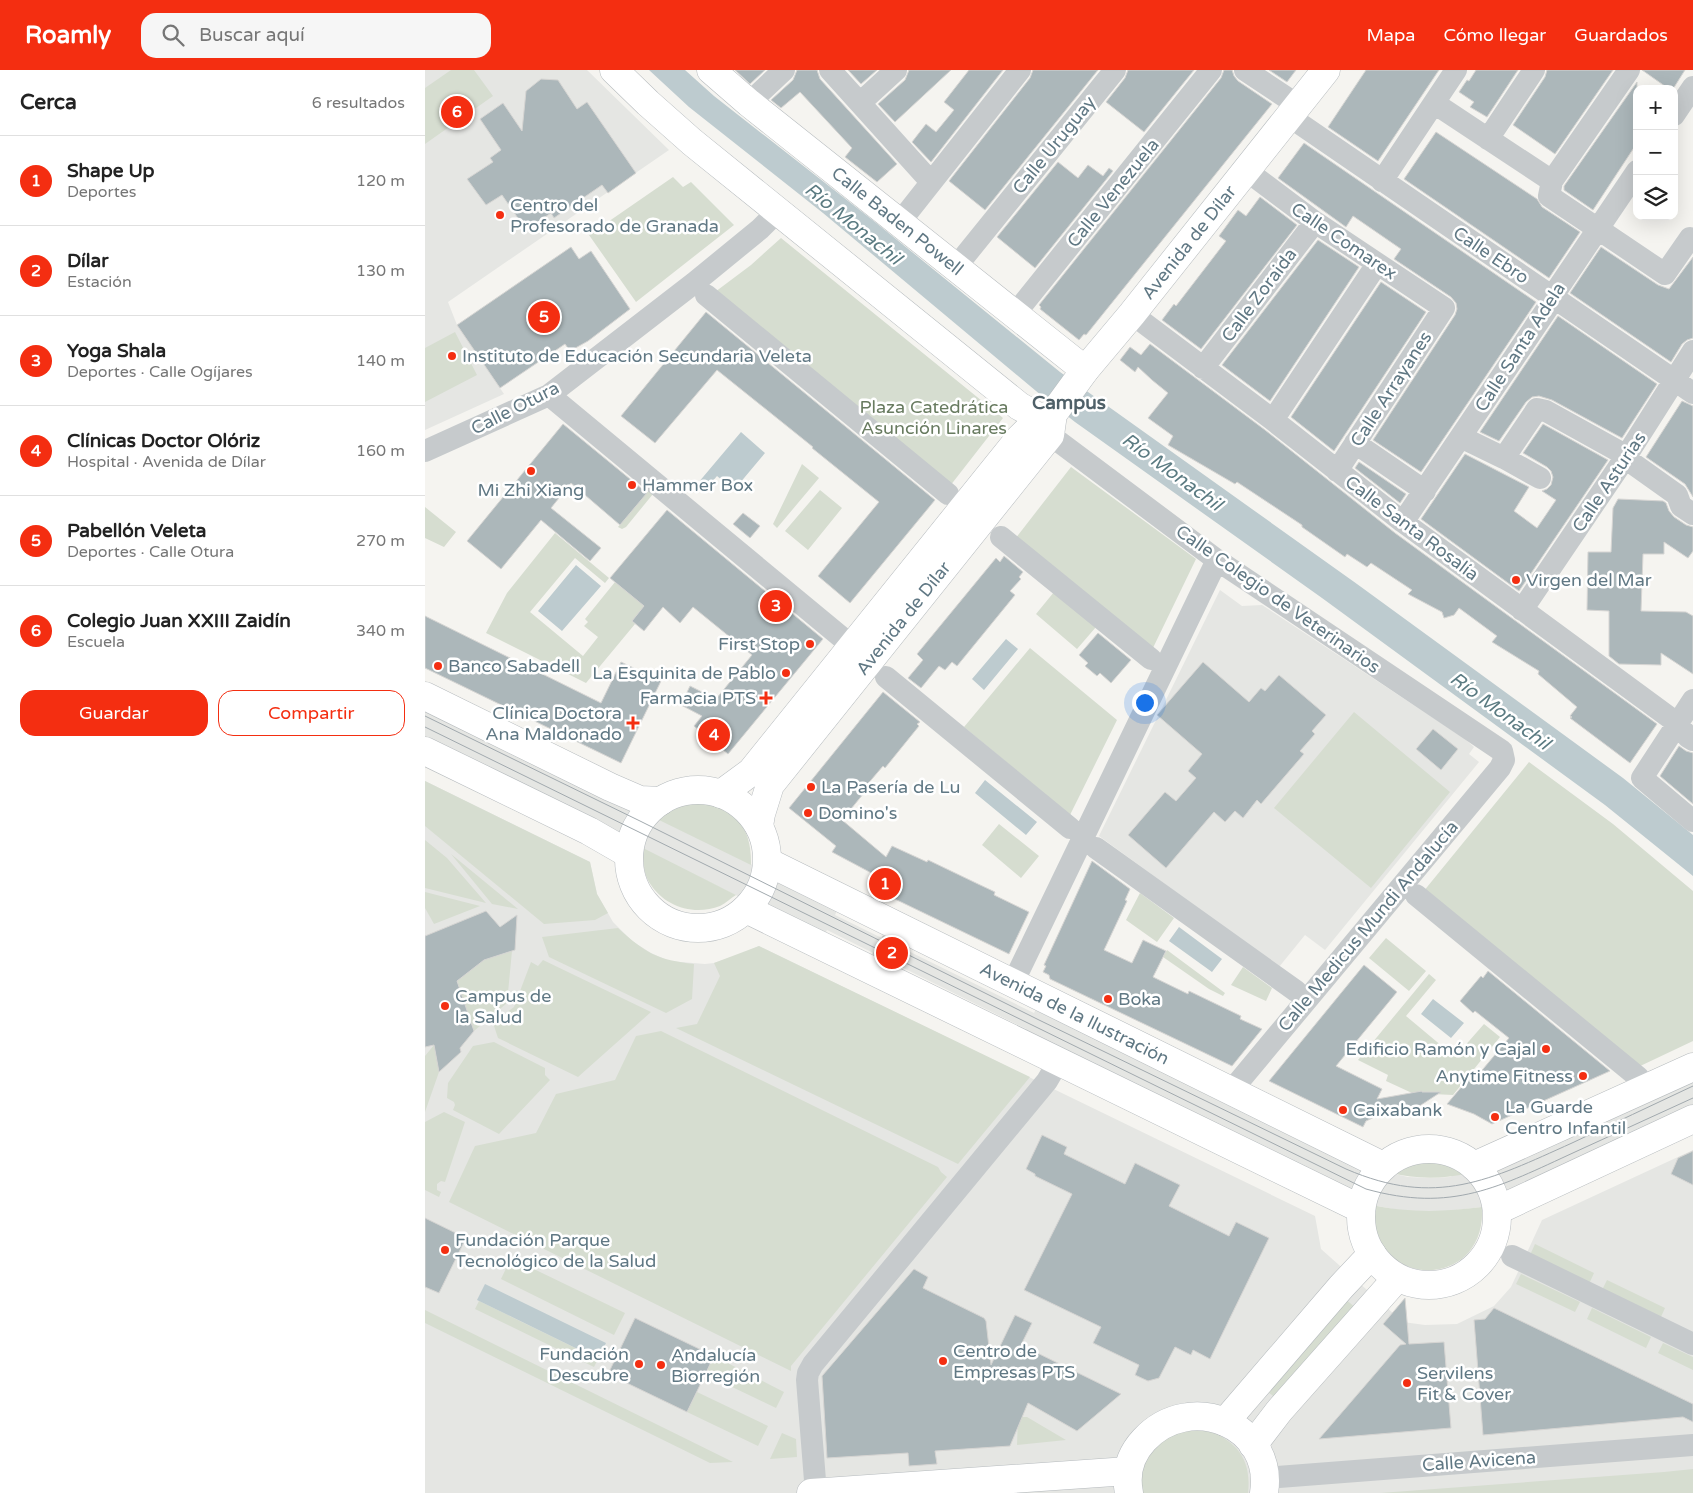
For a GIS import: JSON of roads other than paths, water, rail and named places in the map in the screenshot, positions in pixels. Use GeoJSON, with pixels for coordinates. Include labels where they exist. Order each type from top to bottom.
{"type":"FeatureCollection","features":[{"type":"Feature","properties":{"kind":"main road"},"geometry":{"type":"LineString","coordinates":[[614,70],[692,142],[1019,406],[1050,419]]}},
{"type":"Feature","properties":{"kind":"main road","name":"Calle Baden Powell"},"geometry":{"type":"LineString","coordinates":[[711,70],[749,103],[1014,315],[1082,374]]}},
{"type":"Feature","properties":{"kind":"main road","name":"Avenida de Dílar"},"geometry":{"type":"LineString","coordinates":[[759,826],[770,785],[1050,419],[1082,374],[1247,171],[1326,70]]}},
{"type":"Feature","properties":{"kind":"main road","name":"Avenida de Dílar"},"geometry":{"type":"LineString","coordinates":[[721,794],[751,772],[1018,440],[1050,419]]}},
{"type":"Feature","properties":{"kind":"main road"},"geometry":{"type":"LineString","coordinates":[[425,696],[640,800],[661,801]]}},
{"type":"Feature","properties":{"kind":"main road"},"geometry":{"type":"LineString","coordinates":[[425,750],[589,831],[629,854]]}},
{"type":"Feature","properties":{"kind":"main road"},"geometry":{"type":"LineString","coordinates":[[701,790],[721,794],[737,801],[749,812],[759,826],[766,844],[768,862],[763,883],[746,910],[719,925],[701,928],[681,926],[664,919],[649,907],[637,891],[631,873],[629,854],[635,830],[649,810],[661,801],[680,792],[701,790]]}},
{"type":"Feature","properties":{"kind":"main road","name":"Avenida de la Ilustración"},"geometry":{"type":"LineString","coordinates":[[768,862],[1383,1166]]}},
{"type":"Feature","properties":{"kind":"main road"},"geometry":{"type":"LineString","coordinates":[[746,910],[1361,1209]]}},
{"type":"Feature","properties":{"kind":"main road"},"geometry":{"type":"LineString","coordinates":[[1475,1166],[1693,1067]]}},
{"type":"Feature","properties":{"kind":"main road"},"geometry":{"type":"LineString","coordinates":[[1498,1210],[1693,1119]]}},
{"type":"Feature","properties":{"kind":"main road"},"geometry":{"type":"LineString","coordinates":[[1429,1148],[1453,1153],[1475,1166],[1489,1184],[1498,1210],[1498,1223],[1491,1248],[1483,1260],[1460,1278],[1434,1285],[1421,1285],[1397,1278],[1383,1267],[1372,1254],[1362,1232],[1361,1209],[1369,1184],[1383,1166],[1404,1153],[1429,1148]]}},
{"type":"Feature","properties":{"kind":"main road"},"geometry":{"type":"LineString","coordinates":[[1225,1422],[1341,1287],[1372,1254]]}},
{"type":"Feature","properties":{"kind":"main road"},"geometry":{"type":"LineString","coordinates":[[1253,1445],[1285,1404],[1397,1278]]}},
{"type":"Feature","properties":{"kind":"main road"},"geometry":{"type":"LineString","coordinates":[[811,1493],[1128,1482],[1132,1456],[1151,1432],[1174,1419],[1193,1416],[1206,1416],[1225,1422],[1237,1429],[1253,1445],[1261,1462],[1265,1486]]}},
{"type":"Feature","properties":{"kind":"street"},"geometry":{"type":"LineString","coordinates":[[749,103],[784,70]]}},
{"type":"Feature","properties":{"kind":"street"},"geometry":{"type":"LineString","coordinates":[[830,70],[931,182]]}},
{"type":"Feature","properties":{"kind":"street"},"geometry":{"type":"LineString","coordinates":[[860,103],[895,70]]}},
{"type":"Feature","properties":{"kind":"street"},"geometry":{"type":"LineString","coordinates":[[899,222],[1020,70]]}},
{"type":"Feature","properties":{"kind":"street","name":"Calle Uruguay"},"geometry":{"type":"LineString","coordinates":[[955,268],[1115,70]]}},
{"type":"Feature","properties":{"kind":"street","name":"Calle Venezuela"},"geometry":{"type":"LineString","coordinates":[[1014,315],[1211,70]]}},
{"type":"Feature","properties":{"kind":"street","name":"Calle Ebro"},"geometry":{"type":"LineString","coordinates":[[1245,70],[1294,112],[1381,181],[1684,386]]}},
{"type":"Feature","properties":{"kind":"street"},"geometry":{"type":"LineString","coordinates":[[1381,181],[1456,70]]}},
{"type":"Feature","properties":{"kind":"street"},"geometry":{"type":"LineString","coordinates":[[1488,139],[1534,70]]}},
{"type":"Feature","properties":{"kind":"street"},"geometry":{"type":"LineString","coordinates":[[1629,70],[1552,181],[1549,196],[1665,274],[1690,238],[1693,240]]}},
{"type":"Feature","properties":{"kind":"street"},"geometry":{"type":"LineString","coordinates":[[1678,110],[1693,87]]}},
{"type":"Feature","properties":{"kind":"street"},"geometry":{"type":"LineString","coordinates":[[1434,103],[1552,181]]}},
{"type":"Feature","properties":{"kind":"street","name":"Calle Comarex"},"geometry":{"type":"LineString","coordinates":[[1247,171],[1315,222],[1444,308]]}},
{"type":"Feature","properties":{"kind":"street","name":"Calle Santa Adela"},"geometry":{"type":"LineString","coordinates":[[1403,522],[1549,306],[1553,297],[1634,175]]}},
{"type":"Feature","properties":{"kind":"street"},"geometry":{"type":"LineString","coordinates":[[778,211],[700,289],[948,494]]}},
{"type":"Feature","properties":{"kind":"street","name":"Calle Zoraida"},"geometry":{"type":"LineString","coordinates":[[1203,368],[1315,222]]}},
{"type":"Feature","properties":{"kind":"street"},"geometry":{"type":"LineString","coordinates":[[1273,420],[1377,264]]}},
{"type":"Feature","properties":{"kind":"street","name":"Calle Otura"},"geometry":{"type":"LineString","coordinates":[[425,451],[549,395],[700,289]]}},
{"type":"Feature","properties":{"kind":"street","name":"Calle Arrayanes"},"geometry":{"type":"LineString","coordinates":[[1337,471],[1444,308]]}},
{"type":"Feature","properties":{"kind":"street","name":"Calle Santa Rosalía"},"geometry":{"type":"LineString","coordinates":[[1132,314],[1273,420],[1403,522],[1677,724],[1693,740]]}},
{"type":"Feature","properties":{"kind":"street","name":"Calle Asturias"},"geometry":{"type":"LineString","coordinates":[[1522,610],[1622,455],[1684,386],[1693,351]]}},
{"type":"Feature","properties":{"kind":"street"},"geometry":{"type":"LineString","coordinates":[[549,395],[852,646]]}},
{"type":"Feature","properties":{"kind":"street"},"geometry":{"type":"LineString","coordinates":[[1504,458],[1537,409],[1546,411],[1622,455],[1677,494],[1681,506],[1693,514]]}},
{"type":"Feature","properties":{"kind":"street","name":"Calle Colegio de Veterinarios"},"geometry":{"type":"LineString","coordinates":[[1050,419],[1217,560],[1455,720],[1474,730],[1502,750],[1504,760]]}},
{"type":"Feature","properties":{"kind":"street"},"geometry":{"type":"LineString","coordinates":[[1467,440],[1540,478]]}},
{"type":"Feature","properties":{"kind":"street"},"geometry":{"type":"LineString","coordinates":[[1355,444],[1425,491]]}},
{"type":"Feature","properties":{"kind":"street"},"geometry":{"type":"LineString","coordinates":[[1001,537],[1151,659]]}},
{"type":"Feature","properties":{"kind":"street"},"geometry":{"type":"LineString","coordinates":[[1013,983],[1217,560]]}},
{"type":"Feature","properties":{"kind":"street"},"geometry":{"type":"LineString","coordinates":[[887,677],[1069,828]]}},
{"type":"Feature","properties":{"kind":"street"},"geometry":{"type":"LineString","coordinates":[[1693,700],[1642,778],[1693,821]]}},
{"type":"Feature","properties":{"kind":"street","name":"Calle Medicus Mundi Andalucía"},"geometry":{"type":"LineString","coordinates":[[1231,1091],[1410,890],[1504,760]]}},
{"type":"Feature","properties":{"kind":"street"},"geometry":{"type":"LineString","coordinates":[[1096,848],[1296,991]]}},
{"type":"Feature","properties":{"kind":"street"},"geometry":{"type":"LineString","coordinates":[[1410,890],[1638,1077]]}},
{"type":"Feature","properties":{"kind":"street"},"geometry":{"type":"LineString","coordinates":[[816,1493],[807,1380],[813,1364],[1047,1081],[1057,1062]]}},
{"type":"Feature","properties":{"kind":"street"},"geometry":{"type":"LineString","coordinates":[[1512,1256],[1693,1344]]}},
{"type":"Feature","properties":{"kind":"street","name":"Calle Avicena"},"geometry":{"type":"LineString","coordinates":[[1265,1486],[1693,1445]]}},
{"type":"Feature","properties":{"kind":"water","name":"Río Monachil"},"geometry":{"type":"Polygon","coordinates":[[[649,70],[685,70],[714,96],[875,222],[1060,372],[1357,584],[1623,778],[1693,835],[1693,876],[1605,805],[1322,598],[1075,422],[823,213],[689,107],[649,70]]]}},
{"type":"Feature","properties":{"kind":"water"},"geometry":{"type":"Polygon","coordinates":[[[741,432],[765,453],[734,490],[717,476],[706,489],[698,483],[741,432]]]}},
{"type":"Feature","properties":{"kind":"water"},"geometry":{"type":"Polygon","coordinates":[[[576,565],[601,586],[562,631],[538,611],[576,565]]]}},
{"type":"Feature","properties":{"kind":"water"},"geometry":{"type":"Polygon","coordinates":[[[1006,639],[1018,649],[984,690],[972,679],[1006,639]]]}},
{"type":"Feature","properties":{"kind":"water"},"geometry":{"type":"Polygon","coordinates":[[[985,780],[1037,822],[1026,835],[975,793],[985,780]]]}},
{"type":"Feature","properties":{"kind":"water"},"geometry":{"type":"Polygon","coordinates":[[[1179,927],[1222,959],[1212,972],[1169,941],[1179,927]]]}},
{"type":"Feature","properties":{"kind":"water"},"geometry":{"type":"Polygon","coordinates":[[[1433,999],[1464,1023],[1451,1038],[1421,1014],[1433,999]]]}},
{"type":"Feature","properties":{"kind":"water"},"geometry":{"type":"Polygon","coordinates":[[[485,1284],[606,1343],[598,1359],[477,1300],[485,1284]]]}},
{"type":"Feature","properties":{"kind":"tram line"},"geometry":{"type":"LineString","coordinates":[[425,716],[1039,1020],[1346,1169],[1378,1181],[1408,1187],[1435,1188],[1488,1178],[1572,1143],[1693,1086]]}},
{"type":"Feature","properties":{"kind":"tram line"},"geometry":{"type":"LineString","coordinates":[[425,727],[1366,1189],[1397,1196],[1424,1198],[1450,1197],[1474,1193],[1522,1176],[1693,1098]]}},
{"type":"Feature","properties":{"kind":"place","name":"Colegio Juan XXIII Zaidín"},"geometry":{"type":"Point","coordinates":[457,112]}},
{"type":"Feature","properties":{"kind":"place","name":"Centro del Profesorado de Granada"},"geometry":{"type":"Point","coordinates":[500,215]}},
{"type":"Feature","properties":{"kind":"place","name":"Pabellón Veleta"},"geometry":{"type":"Point","coordinates":[544,317]}},
{"type":"Feature","properties":{"kind":"place","name":"Instituto de Educación Secundaria Veleta"},"geometry":{"type":"Point","coordinates":[452,356]}},
{"type":"Feature","properties":{"kind":"place","name":"Mi Zhi Xiang"},"geometry":{"type":"Point","coordinates":[531,471]}},
{"type":"Feature","properties":{"kind":"place","name":"Hammer Box"},"geometry":{"type":"Point","coordinates":[632,485]}},
{"type":"Feature","properties":{"kind":"place","name":"Virgen del Mar"},"geometry":{"type":"Point","coordinates":[1516,580]}},
{"type":"Feature","properties":{"kind":"place","name":"Yoga Shala"},"geometry":{"type":"Point","coordinates":[776,606]}},
{"type":"Feature","properties":{"kind":"place","name":"First Stop"},"geometry":{"type":"Point","coordinates":[810,644]}},
{"type":"Feature","properties":{"kind":"place","name":"Banco Sabadell"},"geometry":{"type":"Point","coordinates":[438,666]}},
{"type":"Feature","properties":{"kind":"place","name":"La Esquinita de Pablo"},"geometry":{"type":"Point","coordinates":[786,673]}},
{"type":"Feature","properties":{"kind":"place","name":"Farmacia PTS"},"geometry":{"type":"Point","coordinates":[766,698]}},
{"type":"Feature","properties":{"kind":"place","name":"Clínica Doctora Ana Maldonado"},"geometry":{"type":"Point","coordinates":[633,723]}},
{"type":"Feature","properties":{"kind":"place","name":"Clínicas Doctor Olóriz"},"geometry":{"type":"Point","coordinates":[714,735]}},
{"type":"Feature","properties":{"kind":"place","name":"La Pasería de Lu"},"geometry":{"type":"Point","coordinates":[811,787]}},
{"type":"Feature","properties":{"kind":"place","name":"Domino's"},"geometry":{"type":"Point","coordinates":[808,813]}},
{"type":"Feature","properties":{"kind":"place","name":"Shape Up"},"geometry":{"type":"Point","coordinates":[885,884]}},
{"type":"Feature","properties":{"kind":"place","name":"Dílar"},"geometry":{"type":"Point","coordinates":[892,953]}},
{"type":"Feature","properties":{"kind":"place","name":"Boka"},"geometry":{"type":"Point","coordinates":[1108,999]}},
{"type":"Feature","properties":{"kind":"place","name":"Campus de la Salud"},"geometry":{"type":"Point","coordinates":[445,1006]}},
{"type":"Feature","properties":{"kind":"place","name":"Edificio Ramón y Cajal"},"geometry":{"type":"Point","coordinates":[1546,1049]}},
{"type":"Feature","properties":{"kind":"place","name":"Anytime Fitness"},"geometry":{"type":"Point","coordinates":[1583,1076]}},
{"type":"Feature","properties":{"kind":"place","name":"Caixabank"},"geometry":{"type":"Point","coordinates":[1343,1110]}},
{"type":"Feature","properties":{"kind":"place","name":"La Guarde Centro Infantil"},"geometry":{"type":"Point","coordinates":[1495,1117]}},
{"type":"Feature","properties":{"kind":"place","name":"Fundación Parque Tecnológico de la Salud"},"geometry":{"type":"Point","coordinates":[445,1250]}},
{"type":"Feature","properties":{"kind":"place","name":"Centro de Empresas PTS"},"geometry":{"type":"Point","coordinates":[943,1361]}},
{"type":"Feature","properties":{"kind":"place","name":"Fundación Descubre"},"geometry":{"type":"Point","coordinates":[639,1364]}},
{"type":"Feature","properties":{"kind":"place","name":"Andalucía Biorregión"},"geometry":{"type":"Point","coordinates":[661,1365]}},
{"type":"Feature","properties":{"kind":"place","name":"Servilens Fit & Cover"},"geometry":{"type":"Point","coordinates":[1407,1383]}},
{"type":"Feature","properties":{"kind":"district","name":"Campus"},"geometry":{"type":"Point","coordinates":[1069,403]}},
{"type":"Feature","properties":{"kind":"park label","name":"Plaza Catedrática Asunción Linares"},"geometry":{"type":"Point","coordinates":[934,417]}}]}
